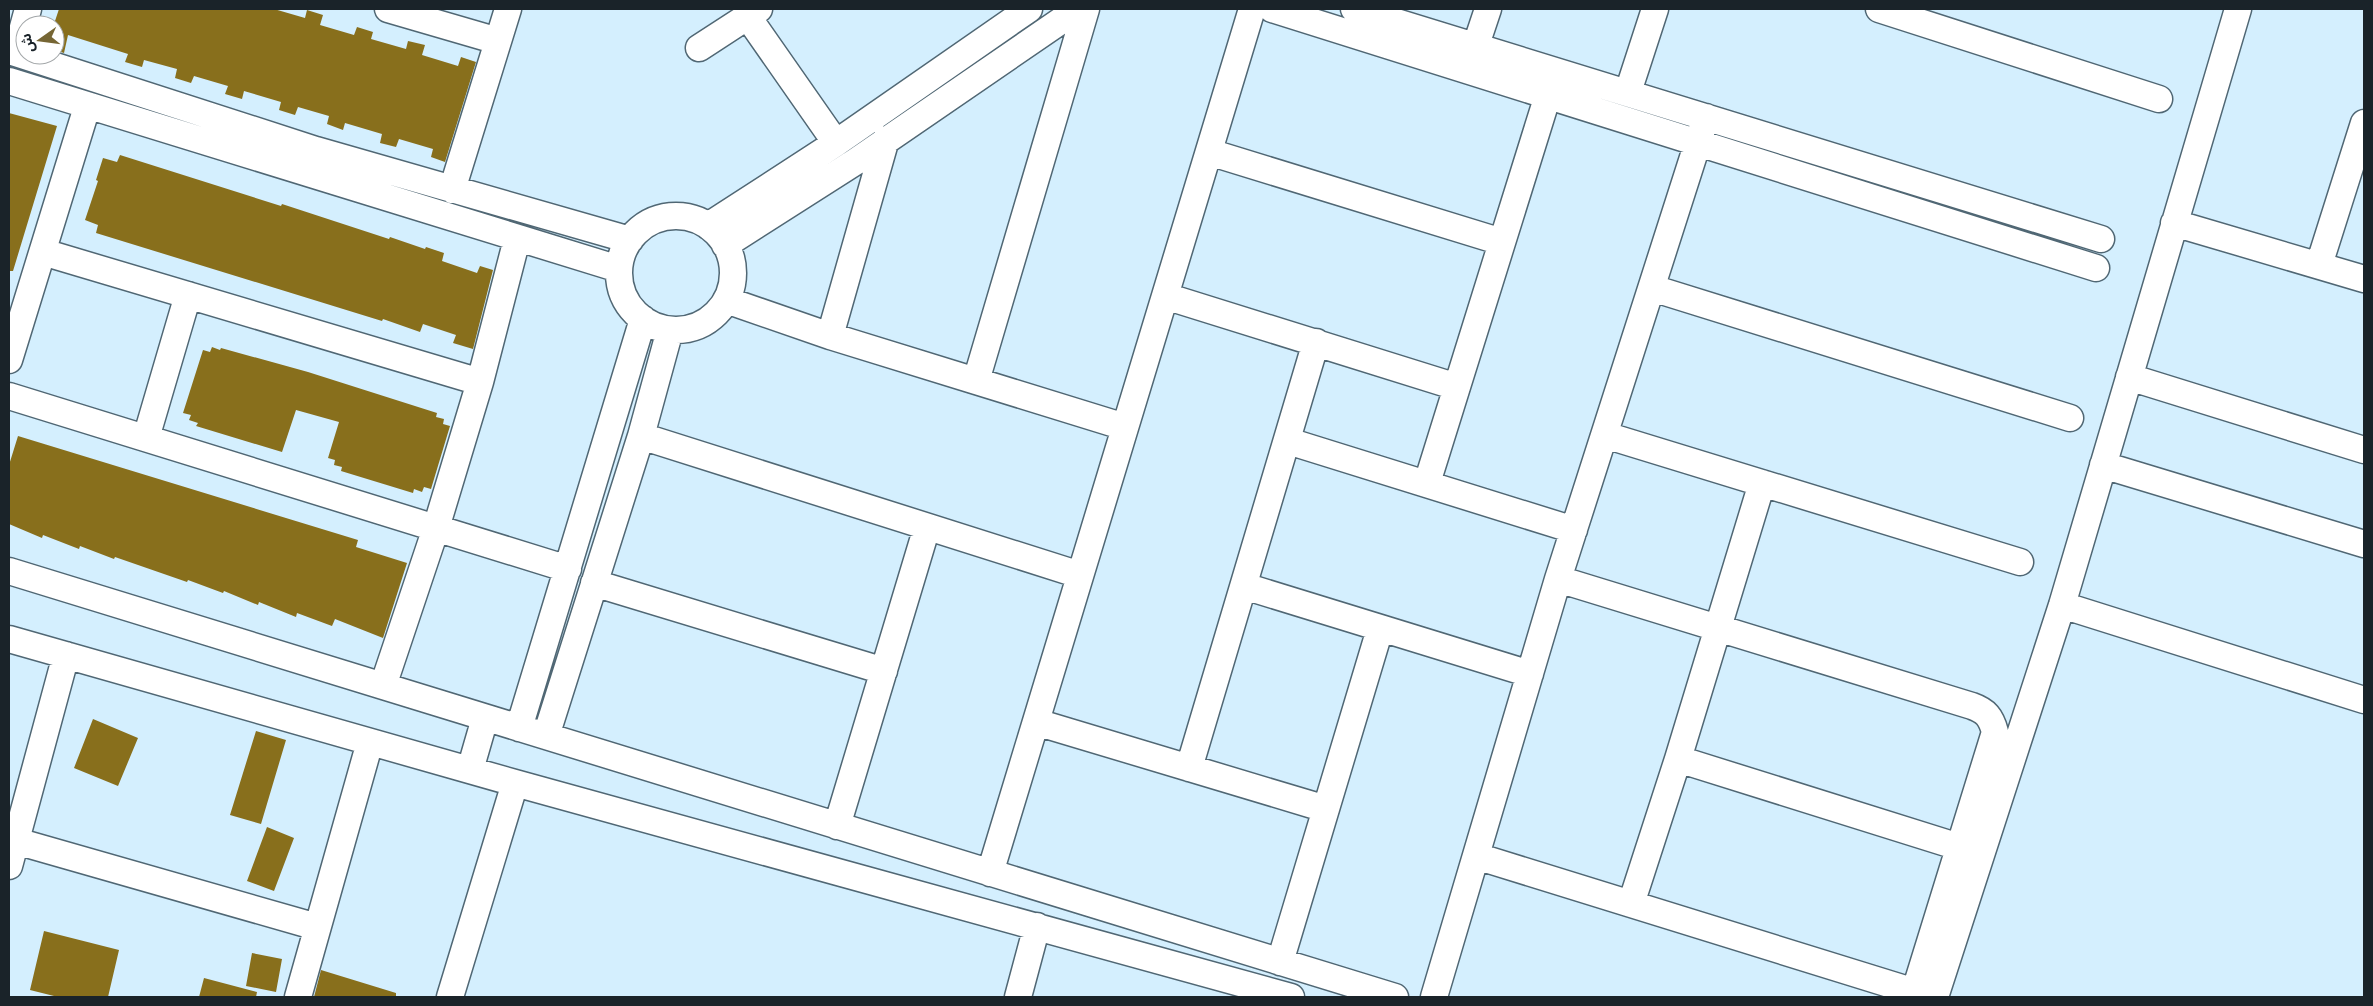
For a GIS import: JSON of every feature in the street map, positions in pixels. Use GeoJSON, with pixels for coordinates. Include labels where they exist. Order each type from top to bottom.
{"type":"FeatureCollection","features":[{"type":"Feature","properties":{"kind":"street"},"geometry":{"type":"LineString","coordinates":[[28,9],[12,52],[313,161],[517,239],[619,269]]}},
{"type":"Feature","properties":{"kind":"street"},"geometry":{"type":"LineString","coordinates":[[388,9],[498,41]]}},
{"type":"Feature","properties":{"kind":"street"},"geometry":{"type":"LineString","coordinates":[[452,190],[508,9]]}},
{"type":"Feature","properties":{"kind":"street"},"geometry":{"type":"LineString","coordinates":[[716,235],[836,143],[1029,9]]}},
{"type":"Feature","properties":{"kind":"street"},"geometry":{"type":"LineString","coordinates":[[716,235],[886,139],[1078,9]]}},
{"type":"Feature","properties":{"kind":"street"},"geometry":{"type":"LineString","coordinates":[[976,381],[1086,9]]}},
{"type":"Feature","properties":{"kind":"street"},"geometry":{"type":"LineString","coordinates":[[990,873],[1252,9]]}},
{"type":"Feature","properties":{"kind":"street"},"geometry":{"type":"LineString","coordinates":[[1272,9],[2096,268]]}},
{"type":"Feature","properties":{"kind":"street"},"geometry":{"type":"LineString","coordinates":[[1354,9],[2101,239]]}},
{"type":"Feature","properties":{"kind":"street"},"geometry":{"type":"LineString","coordinates":[[1476,45],[1488,9]]}},
{"type":"Feature","properties":{"kind":"street"},"geometry":{"type":"LineString","coordinates":[[1628,92],[1655,9]]}},
{"type":"Feature","properties":{"kind":"street"},"geometry":{"type":"LineString","coordinates":[[1879,9],[2159,99]]}},
{"type":"Feature","properties":{"kind":"street"},"geometry":{"type":"LineString","coordinates":[[1921,995],[2062,605],[2238,9]]}},
{"type":"Feature","properties":{"kind":"street"},"geometry":{"type":"LineString","coordinates":[[698,48],[754,13],[836,143]]}},
{"type":"Feature","properties":{"kind":"street"},"geometry":{"type":"LineString","coordinates":[[9,81],[87,106],[313,161],[452,190],[630,240]]}},
{"type":"Feature","properties":{"kind":"street"},"geometry":{"type":"LineString","coordinates":[[1427,483],[1548,95]]}},
{"type":"Feature","properties":{"kind":"street"},"geometry":{"type":"LineString","coordinates":[[9,360],[87,106]]}},
{"type":"Feature","properties":{"kind":"street"},"geometry":{"type":"LineString","coordinates":[[1434,997],[1558,579],[1706,117]]}},
{"type":"Feature","properties":{"kind":"street"},"geometry":{"type":"LineString","coordinates":[[2319,265],[2359,156],[2364,123]]}},
{"type":"Feature","properties":{"kind":"street"},"geometry":{"type":"LineString","coordinates":[[830,336],[886,139]]}},
{"type":"Feature","properties":{"kind":"street"},"geometry":{"type":"LineString","coordinates":[[1208,152],[1502,242]]}},
{"type":"Feature","properties":{"kind":"street"},"geometry":{"type":"LineString","coordinates":[[672,216],[685,217],[716,235],[730,255],[733,278],[726,300],[718,312],[696,327],[670,330],[651,325],[631,307],[622,292],[619,269],[621,259],[630,240],[649,223],[672,216]]}},
{"type":"Feature","properties":{"kind":"street"},"geometry":{"type":"LineString","coordinates":[[2174,223],[2364,279]]}},
{"type":"Feature","properties":{"kind":"street"},"geometry":{"type":"LineString","coordinates":[[383,686],[436,528],[480,382],[517,239]]}},
{"type":"Feature","properties":{"kind":"street"},"geometry":{"type":"LineString","coordinates":[[43,252],[480,382]]}},
{"type":"Feature","properties":{"kind":"street"},"geometry":{"type":"LineString","coordinates":[[1652,288],[2070,418]]}},
{"type":"Feature","properties":{"kind":"street"},"geometry":{"type":"LineString","coordinates":[[146,438],[188,295]]}},
{"type":"Feature","properties":{"kind":"street"},"geometry":{"type":"LineString","coordinates":[[1165,296],[1457,387]]}},
{"type":"Feature","properties":{"kind":"street"},"geometry":{"type":"LineString","coordinates":[[726,300],[830,336],[1125,428]]}},
{"type":"Feature","properties":{"kind":"street"},"geometry":{"type":"LineString","coordinates":[[519,728],[643,319]]}},
{"type":"Feature","properties":{"kind":"street"},"geometry":{"type":"LineString","coordinates":[[546,736],[641,436],[670,330]]}},
{"type":"Feature","properties":{"kind":"street"},"geometry":{"type":"LineString","coordinates":[[1189,768],[1316,342]]}},
{"type":"Feature","properties":{"kind":"street"},"geometry":{"type":"LineString","coordinates":[[2129,378],[2364,450]]}},
{"type":"Feature","properties":{"kind":"street"},"geometry":{"type":"LineString","coordinates":[[9,396],[568,569]]}},
{"type":"Feature","properties":{"kind":"street"},"geometry":{"type":"LineString","coordinates":[[1604,435],[2020,562]]}},
{"type":"Feature","properties":{"kind":"street"},"geometry":{"type":"LineString","coordinates":[[641,436],[1080,576]]}},
{"type":"Feature","properties":{"kind":"street"},"geometry":{"type":"LineString","coordinates":[[1288,441],[1574,530]]}},
{"type":"Feature","properties":{"kind":"street"},"geometry":{"type":"LineString","coordinates":[[2103,465],[2364,544]]}},
{"type":"Feature","properties":{"kind":"street"},"geometry":{"type":"LineString","coordinates":[[1631,904],[1678,759],[1762,483]]}},
{"type":"Feature","properties":{"kind":"street"},"geometry":{"type":"LineString","coordinates":[[837,826],[928,527]]}},
{"type":"Feature","properties":{"kind":"street"},"geometry":{"type":"LineString","coordinates":[[9,571],[1395,997]]}},
{"type":"Feature","properties":{"kind":"street"},"geometry":{"type":"LineString","coordinates":[[1558,579],[1983,710],[1992,720],[1995,732],[1959,847],[1921,995]]}},
{"type":"Feature","properties":{"kind":"street"},"geometry":{"type":"LineString","coordinates":[[594,583],[884,671]]}},
{"type":"Feature","properties":{"kind":"street"},"geometry":{"type":"LineString","coordinates":[[1244,586],[1530,674]]}},
{"type":"Feature","properties":{"kind":"street"},"geometry":{"type":"LineString","coordinates":[[2062,605],[2364,700]]}},
{"type":"Feature","properties":{"kind":"street"},"geometry":{"type":"LineString","coordinates":[[1280,962],[1380,629]]}},
{"type":"Feature","properties":{"kind":"street"},"geometry":{"type":"LineString","coordinates":[[9,639],[515,783],[1291,997]]}},
{"type":"Feature","properties":{"kind":"street"},"geometry":{"type":"LineString","coordinates":[[9,866],[66,655]]}},
{"type":"Feature","properties":{"kind":"street"},"geometry":{"type":"LineString","coordinates":[[470,770],[485,718]]}},
{"type":"Feature","properties":{"kind":"street"},"geometry":{"type":"LineString","coordinates":[[1036,722],[1326,810]]}},
{"type":"Feature","properties":{"kind":"street"},"geometry":{"type":"LineString","coordinates":[[298,997],[370,742]]}},
{"type":"Feature","properties":{"kind":"street"},"geometry":{"type":"LineString","coordinates":[[1678,759],[1959,847]]}},
{"type":"Feature","properties":{"kind":"street"},"geometry":{"type":"LineString","coordinates":[[450,997],[515,783]]}},
{"type":"Feature","properties":{"kind":"street"},"geometry":{"type":"LineString","coordinates":[[16,841],[317,927]]}},
{"type":"Feature","properties":{"kind":"street"},"geometry":{"type":"LineString","coordinates":[[1476,856],[1921,995]]}},
{"type":"Feature","properties":{"kind":"street"},"geometry":{"type":"LineString","coordinates":[[1018,997],[1037,926]]}},
{"type":"Feature","properties":{"kind":"building"},"geometry":{"type":"Polygon","coordinates":[[[59,9],[274,9],[305,18],[307,10],[323,15],[320,25],[354,35],[357,27],[373,32],[371,39],[406,49],[408,41],[425,45],[422,55],[458,66],[461,57],[476,62],[445,162],[431,157],[433,149],[399,139],[396,147],[380,143],[382,134],[345,123],[343,130],[327,124],[329,116],[298,107],[295,115],[279,110],[281,102],[244,91],[242,99],[225,94],[228,86],[194,76],[191,83],[175,78],[177,69],[144,60],[142,67],[125,62],[128,54],[68,35],[65,48],[65,15],[57,15],[59,9]]]}},
{"type":"Feature","properties":{"kind":"building"},"geometry":{"type":"Polygon","coordinates":[[[9,113],[57,126],[13,271],[9,271],[9,113]]]}},
{"type":"Feature","properties":{"kind":"building"},"geometry":{"type":"Polygon","coordinates":[[[120,155],[281,206],[282,204],[389,239],[390,237],[425,249],[426,247],[444,253],[442,261],[477,273],[480,266],[493,270],[473,349],[453,343],[456,335],[423,324],[420,332],[383,319],[382,321],[96,233],[98,225],[85,220],[98,181],[96,180],[103,158],[117,162],[120,155]]]}},
{"type":"Feature","properties":{"kind":"building"},"geometry":{"type":"Polygon","coordinates":[[[212,347],[308,372],[437,413],[436,417],[444,419],[443,424],[450,426],[431,489],[424,487],[422,492],[414,489],[413,493],[341,471],[342,467],[334,465],[335,460],[328,458],[339,422],[296,410],[282,452],[196,426],[198,423],[189,420],[191,415],[183,413],[203,350],[210,352],[212,347]]]}},
{"type":"Feature","properties":{"kind":"building"},"geometry":{"type":"Polygon","coordinates":[[[18,436],[358,540],[356,547],[407,563],[383,638],[335,619],[332,626],[297,613],[296,617],[259,602],[258,605],[224,591],[223,593],[188,580],[187,582],[80,546],[79,549],[43,535],[42,538],[9,524],[9,465],[18,436]]]}},
{"type":"Feature","properties":{"kind":"building"},"geometry":{"type":"Polygon","coordinates":[[[93,719],[138,738],[118,786],[74,768],[93,719]]]}},
{"type":"Feature","properties":{"kind":"building"},"geometry":{"type":"Polygon","coordinates":[[[256,731],[286,740],[261,824],[230,815],[256,731]]]}},
{"type":"Feature","properties":{"kind":"building"},"geometry":{"type":"Polygon","coordinates":[[[267,827],[294,838],[274,891],[247,881],[267,827]]]}},
{"type":"Feature","properties":{"kind":"building"},"geometry":{"type":"Polygon","coordinates":[[[44,931],[119,950],[108,997],[58,997],[30,990],[44,931]]]}},
{"type":"Feature","properties":{"kind":"building"},"geometry":{"type":"Polygon","coordinates":[[[252,953],[282,959],[276,992],[246,986],[252,953]]]}},
{"type":"Feature","properties":{"kind":"building"},"geometry":{"type":"Polygon","coordinates":[[[321,970],[396,993],[396,997],[314,997],[321,970]]]}},
{"type":"Feature","properties":{"kind":"building"},"geometry":{"type":"Polygon","coordinates":[[[204,978],[257,992],[256,997],[199,997],[204,978]]]}}]}
